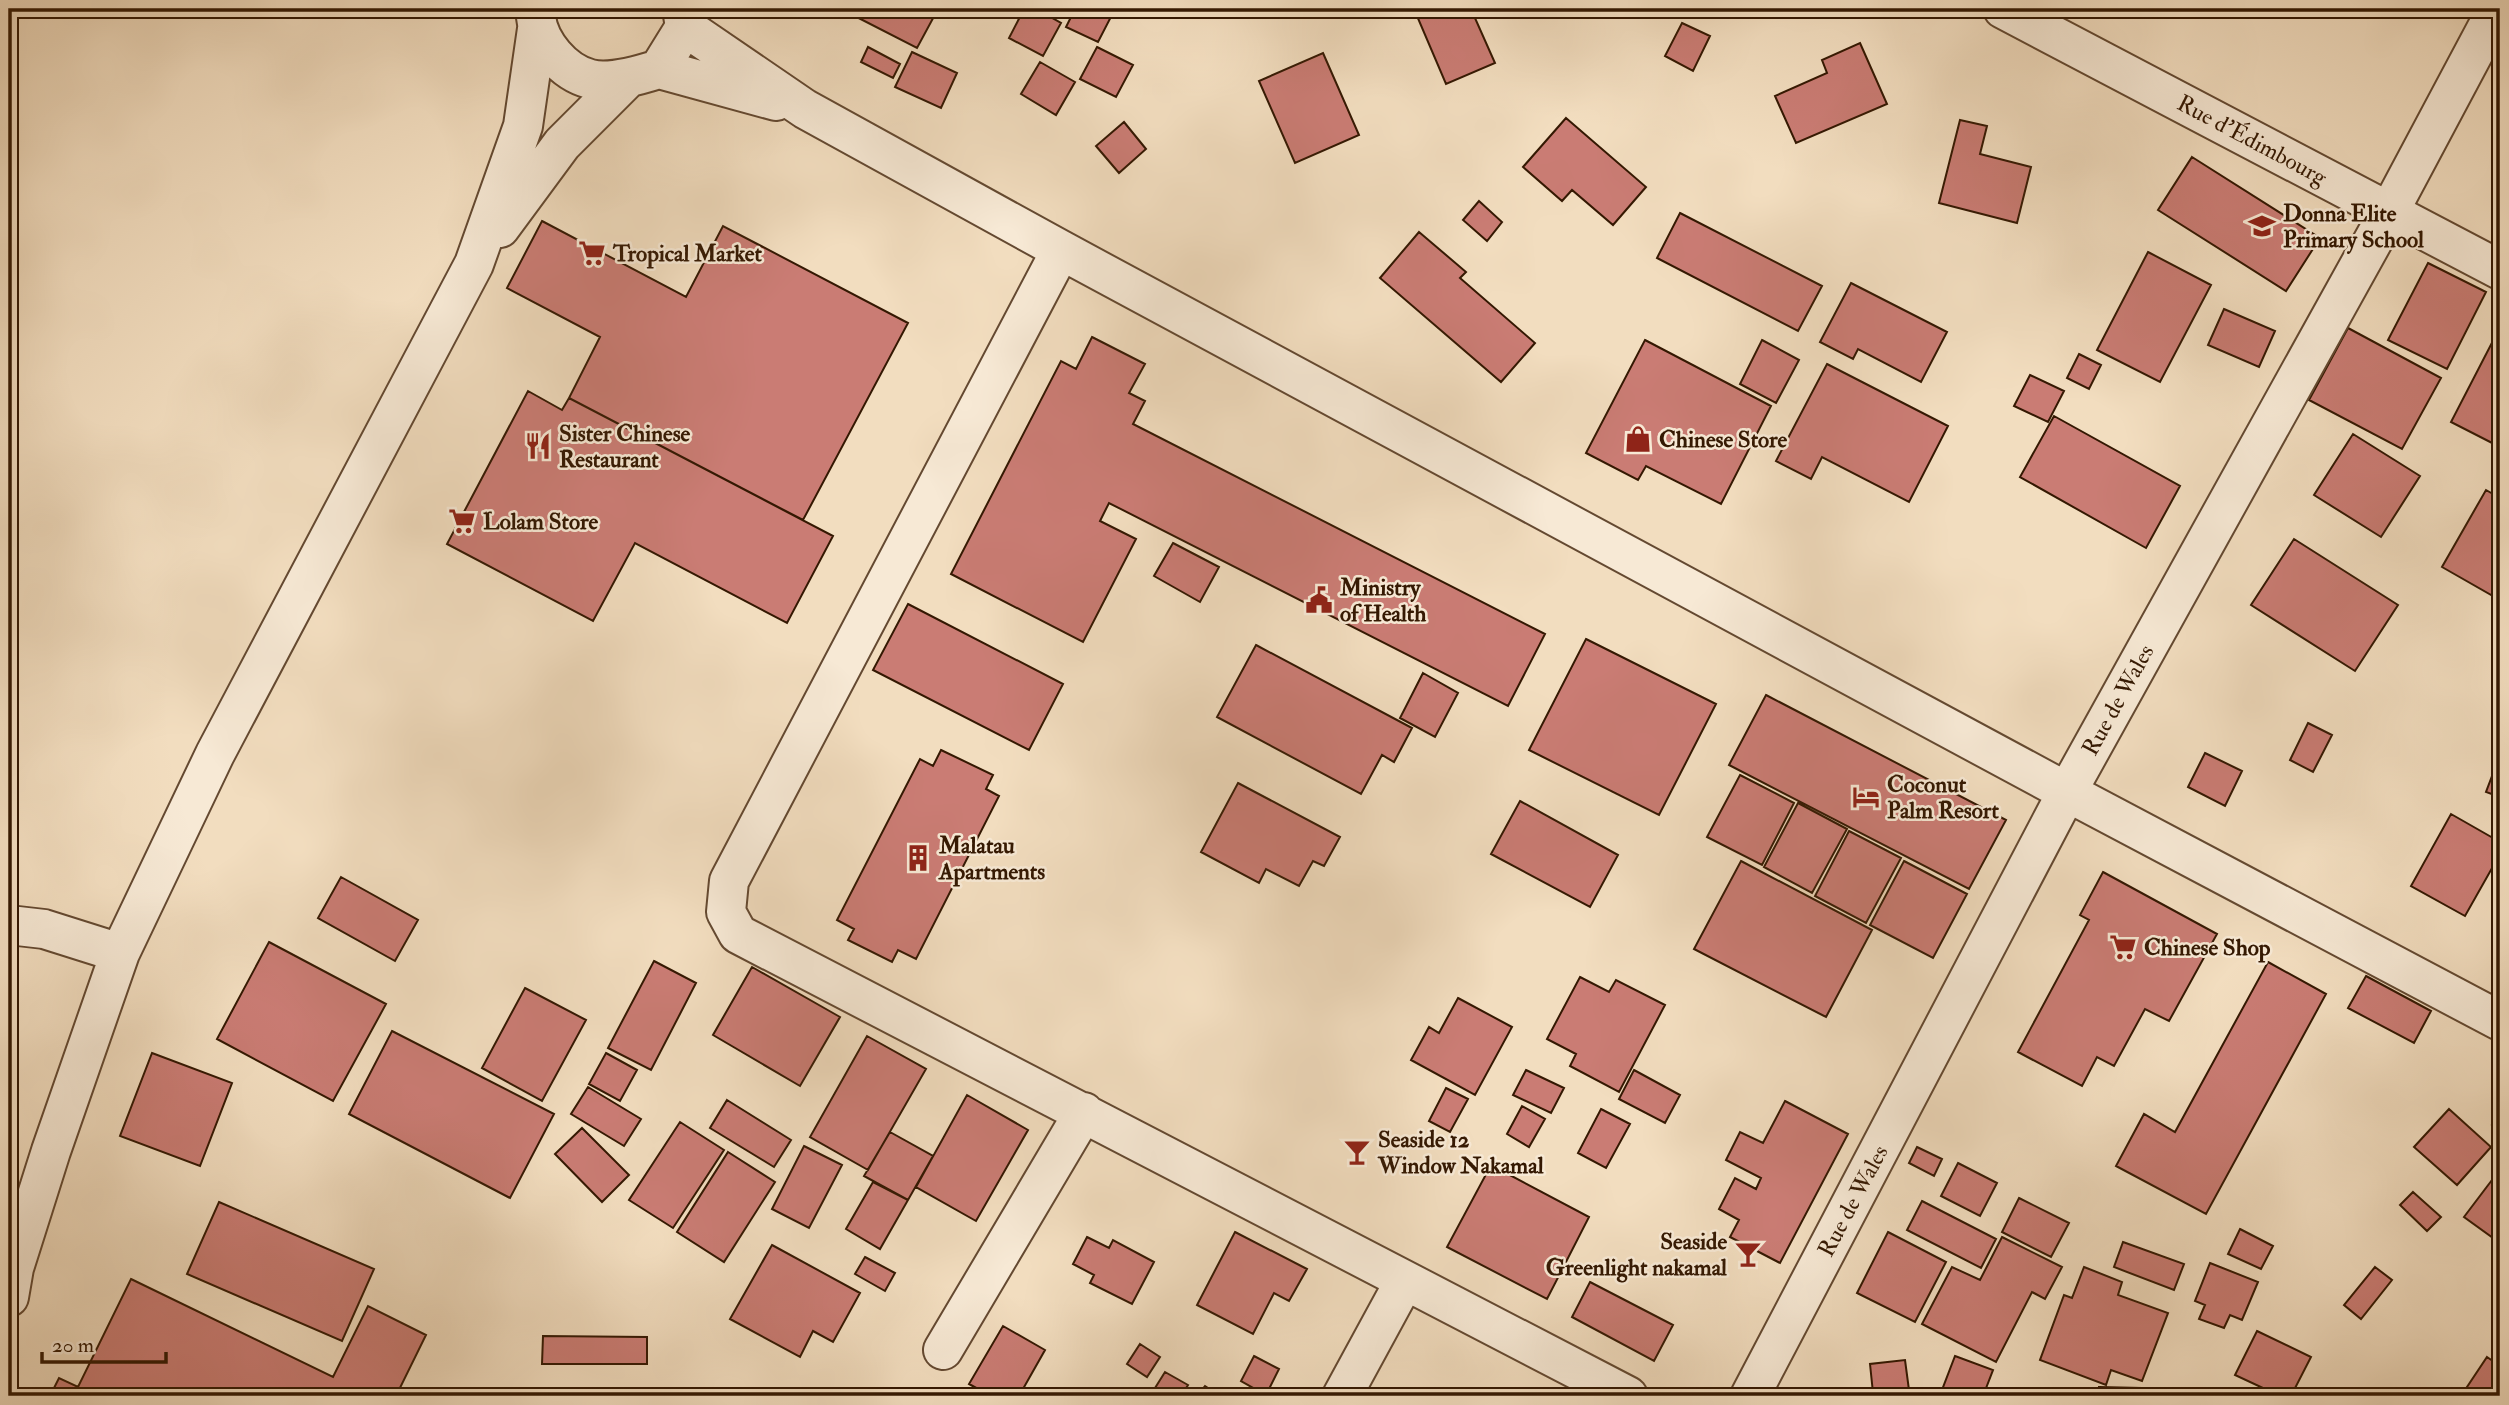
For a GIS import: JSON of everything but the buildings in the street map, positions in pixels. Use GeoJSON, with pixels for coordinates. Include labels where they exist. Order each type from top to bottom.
{"type":"FeatureCollection","features":[{"type":"Feature","properties":{"kind":"street","name":"Rue d'Édimbourg"},"geometry":{"type":"LineString","coordinates":[[2003,9],[2500,270]]}},
{"type":"Feature","properties":{"kind":"street","name":"Rue de Wales"},"geometry":{"type":"LineString","coordinates":[[1750,1396],[2067,792],[2389,212],[2497,9]]}},
{"type":"Feature","properties":{"kind":"street"},"geometry":{"type":"LineString","coordinates":[[535,15],[557,61],[590,79],[644,73],[805,109]]}},
{"type":"Feature","properties":{"kind":"street"},"geometry":{"type":"LineString","coordinates":[[9,1297],[14,1268],[51,1151],[120,953],[215,754],[474,264],[523,126],[535,15]]}},
{"type":"Feature","properties":{"kind":"street"},"geometry":{"type":"LineString","coordinates":[[474,264],[562,144],[644,73],[683,18],[805,109],[1061,250],[2067,792],[2500,1021]]}},
{"type":"Feature","properties":{"kind":"street"},"geometry":{"type":"LineString","coordinates":[[1061,250],[729,881],[726,912],[738,933],[1404,1282],[1628,1396]]}},
{"type":"Feature","properties":{"kind":"street"},"geometry":{"type":"LineString","coordinates":[[9,925],[44,929],[120,953]]}},
{"type":"Feature","properties":{"kind":"street"},"geometry":{"type":"LineString","coordinates":[[943,1350],[1084,1112]]}},
{"type":"Feature","properties":{"kind":"street"},"geometry":{"type":"LineString","coordinates":[[1342,1396],[1404,1282]]}},
{"type":"Feature","properties":{"kind":"place","name":"Donna Elite Primary School"},"geometry":{"type":"Point","coordinates":[2262,226]}},
{"type":"Feature","properties":{"kind":"place","name":"Tropical Market"},"geometry":{"type":"Point","coordinates":[592,253]}},
{"type":"Feature","properties":{"kind":"place","name":"Chinese Store"},"geometry":{"type":"Point","coordinates":[1638,439]}},
{"type":"Feature","properties":{"kind":"place","name":"Sister Chinese Restaurant"},"geometry":{"type":"Point","coordinates":[538,446]}},
{"type":"Feature","properties":{"kind":"place","name":"Lolam Store"},"geometry":{"type":"Point","coordinates":[462,521]}},
{"type":"Feature","properties":{"kind":"place","name":"Ministry of Health"},"geometry":{"type":"Point","coordinates":[1319,600]}},
{"type":"Feature","properties":{"kind":"place","name":"Coconut Palm Resort"},"geometry":{"type":"Point","coordinates":[1866,797]}},
{"type":"Feature","properties":{"kind":"place","name":"Malatau Apartments"},"geometry":{"type":"Point","coordinates":[918,858]}},
{"type":"Feature","properties":{"kind":"place","name":"Chinese Shop"},"geometry":{"type":"Point","coordinates":[2123,947]}},
{"type":"Feature","properties":{"kind":"place","name":"Seaside 12 Window Nakamal"},"geometry":{"type":"Point","coordinates":[1357,1152]}},
{"type":"Feature","properties":{"kind":"place","name":"Seaside Greenlight nakamal"},"geometry":{"type":"Point","coordinates":[1748,1254]}}]}
